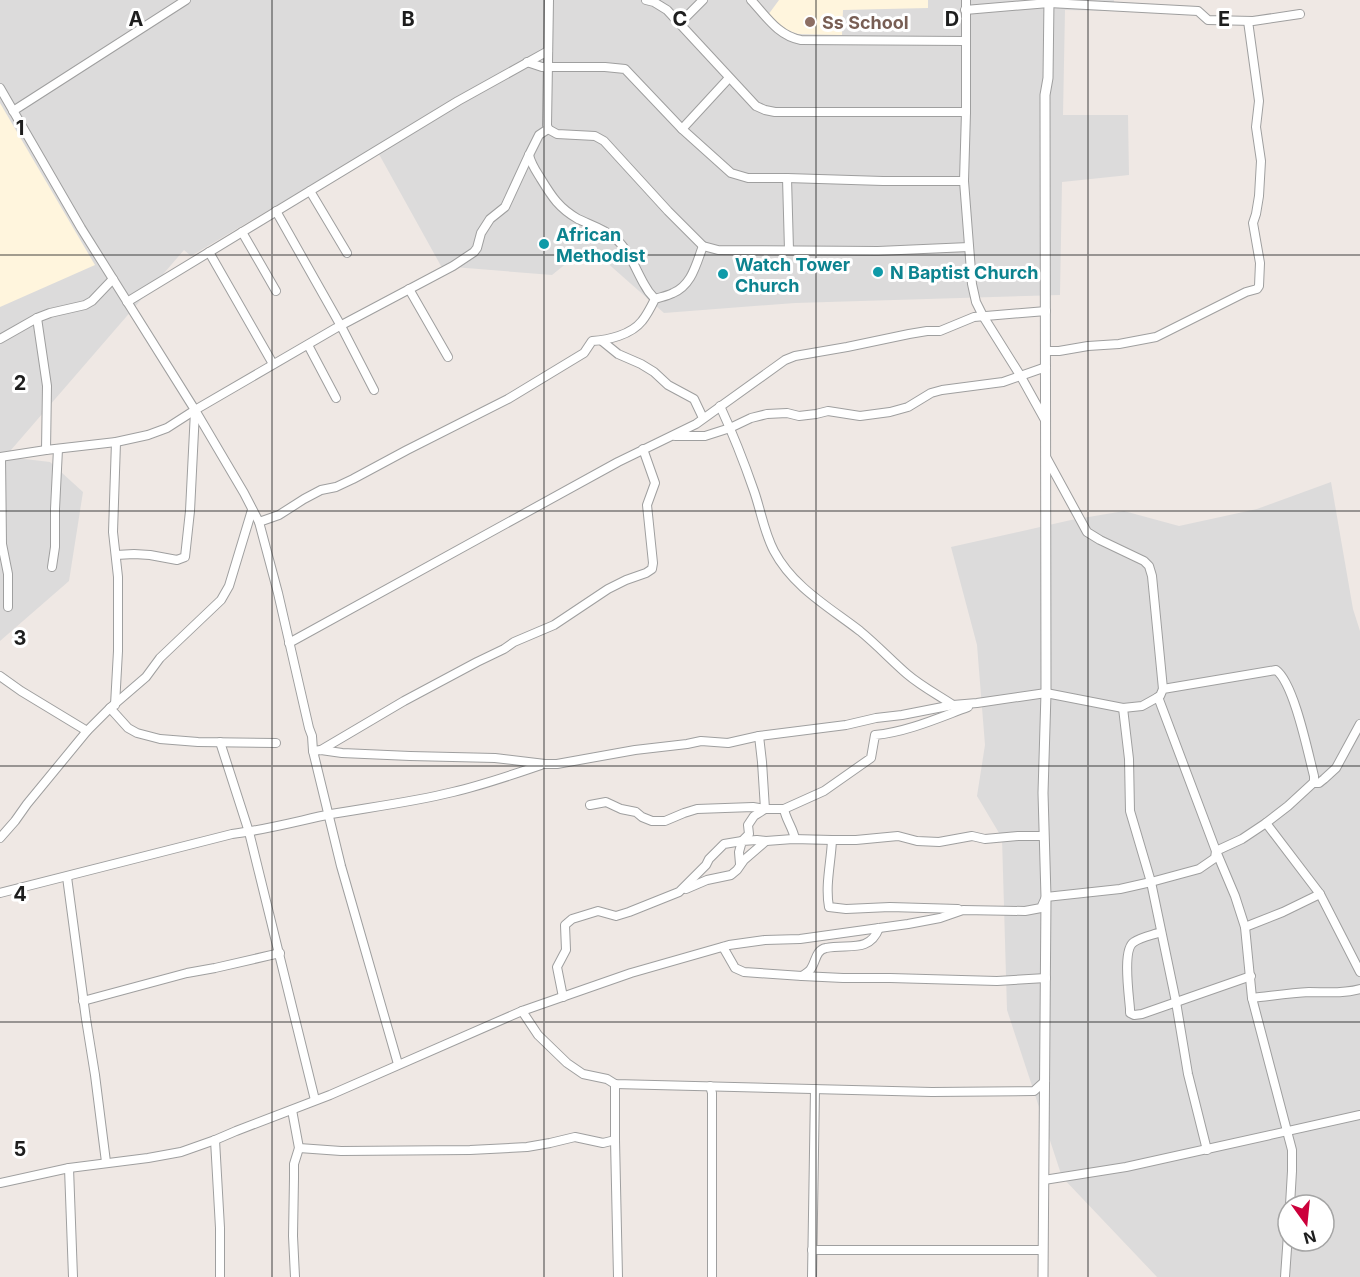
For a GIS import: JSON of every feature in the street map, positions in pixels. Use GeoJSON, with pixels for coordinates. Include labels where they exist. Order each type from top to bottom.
{"type":"FeatureCollection","features":[{"type":"Feature","properties":{"kind":"street"},"geometry":{"type":"LineString","coordinates":[[13,111],[186,0]]}},
{"type":"Feature","properties":{"kind":"street"},"geometry":{"type":"LineString","coordinates":[[548,129],[549,0]]}},
{"type":"Feature","properties":{"kind":"street"},"geometry":{"type":"LineString","coordinates":[[646,0],[667,10],[680,22],[756,106],[765,110],[775,112],[966,112]]}},
{"type":"Feature","properties":{"kind":"street"},"geometry":{"type":"LineString","coordinates":[[680,22],[703,0]]}},
{"type":"Feature","properties":{"kind":"street"},"geometry":{"type":"LineString","coordinates":[[751,0],[782,33],[790,38],[801,40],[965,41]]}},
{"type":"Feature","properties":{"kind":"street"},"geometry":{"type":"LineString","coordinates":[[966,0],[964,181],[972,284],[976,302],[983,316],[1046,422]]}},
{"type":"Feature","properties":{"kind":"street"},"geometry":{"type":"LineString","coordinates":[[965,10],[1049,2],[1198,10],[1208,20],[1248,21],[1300,14]]}},
{"type":"Feature","properties":{"kind":"street"},"geometry":{"type":"LineString","coordinates":[[1043,1277],[1046,978],[1043,793],[1046,693],[1045,95],[1048,78],[1049,2]]}},
{"type":"Feature","properties":{"kind":"street"},"geometry":{"type":"LineString","coordinates":[[1046,351],[1119,344],[1156,337],[1246,292],[1257,289],[1259,286],[1260,263],[1253,223],[1259,196],[1262,161],[1256,127],[1259,101],[1248,21]]}},
{"type":"Feature","properties":{"kind":"street"},"geometry":{"type":"LineString","coordinates":[[127,302],[458,101],[548,51]]}},
{"type":"Feature","properties":{"kind":"street"},"geometry":{"type":"LineString","coordinates":[[527,62],[542,67],[625,69],[682,129],[731,173],[748,178],[964,181]]}},
{"type":"Feature","properties":{"kind":"street"},"geometry":{"type":"LineString","coordinates":[[682,129],[729,78]]}},
{"type":"Feature","properties":{"kind":"street"},"geometry":{"type":"LineString","coordinates":[[0,88],[81,228],[195,410],[259,522],[309,728],[317,750],[329,815],[356,920],[398,1064]]}},
{"type":"Feature","properties":{"kind":"street"},"geometry":{"type":"LineString","coordinates":[[8,607],[8,574],[2,544],[1,457],[116,442],[167,428],[273,364],[453,266],[477,248],[485,226],[497,212],[505,207],[539,135],[548,129]]}},
{"type":"Feature","properties":{"kind":"street"},"geometry":{"type":"LineString","coordinates":[[548,129],[558,134],[595,136],[604,141],[703,246],[718,250],[878,251],[969,246]]}},
{"type":"Feature","properties":{"kind":"street"},"geometry":{"type":"LineString","coordinates":[[529,155],[531,164],[550,196],[558,205],[579,219],[602,229],[615,238],[631,257],[655,299]]}},
{"type":"Feature","properties":{"kind":"street"},"geometry":{"type":"LineString","coordinates":[[787,178],[789,250]]}},
{"type":"Feature","properties":{"kind":"street"},"geometry":{"type":"LineString","coordinates":[[310,191],[347,253]]}},
{"type":"Feature","properties":{"kind":"street"},"geometry":{"type":"LineString","coordinates":[[276,211],[374,390]]}},
{"type":"Feature","properties":{"kind":"street"},"geometry":{"type":"LineString","coordinates":[[242,232],[276,291]]}},
{"type":"Feature","properties":{"kind":"street"},"geometry":{"type":"LineString","coordinates":[[259,522],[279,515],[321,490],[336,487],[353,479],[508,399],[584,353],[592,341],[602,340],[635,328],[645,317],[655,299],[674,292],[688,282],[703,246]]}},
{"type":"Feature","properties":{"kind":"street"},"geometry":{"type":"LineString","coordinates":[[209,252],[273,364]]}},
{"type":"Feature","properties":{"kind":"street"},"geometry":{"type":"LineString","coordinates":[[0,339],[37,318],[85,305],[92,301],[113,279]]}},
{"type":"Feature","properties":{"kind":"street"},"geometry":{"type":"LineString","coordinates":[[409,289],[448,357]]}},
{"type":"Feature","properties":{"kind":"street"},"geometry":{"type":"LineString","coordinates":[[289,643],[643,449],[696,424],[785,360],[795,356],[909,334],[939,331],[965,320],[983,316],[1046,311]]}},
{"type":"Feature","properties":{"kind":"street"},"geometry":{"type":"LineString","coordinates":[[37,318],[47,386],[46,450]]}},
{"type":"Feature","properties":{"kind":"street"},"geometry":{"type":"LineString","coordinates":[[602,340],[618,354],[654,372],[668,385],[694,399],[704,418]]}},
{"type":"Feature","properties":{"kind":"street"},"geometry":{"type":"LineString","coordinates":[[308,345],[336,398]]}},
{"type":"Feature","properties":{"kind":"street"},"geometry":{"type":"LineString","coordinates":[[672,436],[705,436],[767,414],[786,413],[799,416],[828,411],[860,416],[890,412],[908,407],[931,393],[1003,382],[1046,367]]}},
{"type":"Feature","properties":{"kind":"street"},"geometry":{"type":"LineString","coordinates":[[720,406],[754,491],[764,527],[775,554],[786,569],[807,592],[859,630],[909,675],[953,705]]}},
{"type":"Feature","properties":{"kind":"street"},"geometry":{"type":"LineString","coordinates":[[116,555],[150,555],[177,560],[184,556],[190,511],[195,410]]}},
{"type":"Feature","properties":{"kind":"street"},"geometry":{"type":"LineString","coordinates":[[116,442],[113,532],[118,578],[118,651],[113,707],[128,728],[160,739],[276,743]]}},
{"type":"Feature","properties":{"kind":"street"},"geometry":{"type":"LineString","coordinates":[[52,567],[55,547],[58,449]]}},
{"type":"Feature","properties":{"kind":"street"},"geometry":{"type":"LineString","coordinates":[[317,750],[514,642],[554,625],[608,589],[646,573],[652,568],[654,562],[647,505],[655,483],[643,449]]}},
{"type":"Feature","properties":{"kind":"street"},"geometry":{"type":"LineString","coordinates":[[317,750],[342,753],[495,758],[557,764],[700,741],[728,743],[759,736],[902,716],[953,705],[1046,693],[1122,708],[1142,706],[1160,696],[1163,689],[1152,576],[1149,566],[1144,561],[1087,532],[1046,457]]}},
{"type":"Feature","properties":{"kind":"street"},"geometry":{"type":"LineString","coordinates":[[0,838],[87,731],[146,677],[160,658],[201,621],[226,594],[252,510]]}},
{"type":"Feature","properties":{"kind":"street"},"geometry":{"type":"LineString","coordinates":[[1163,689],[1276,670],[1281,674],[1291,693],[1311,766],[1313,783]]}},
{"type":"Feature","properties":{"kind":"street"},"geometry":{"type":"LineString","coordinates":[[0,676],[87,731]]}},
{"type":"Feature","properties":{"kind":"street"},"geometry":{"type":"LineString","coordinates":[[1158,697],[1216,851],[1236,896],[1245,927],[1252,998],[1292,1150],[1291,1193]]}},
{"type":"Feature","properties":{"kind":"street"},"geometry":{"type":"LineString","coordinates":[[590,805],[606,802],[621,809],[636,812],[652,821],[665,821],[697,809],[753,807],[784,809],[824,791],[871,758],[875,735],[891,734],[977,703]]}},
{"type":"Feature","properties":{"kind":"street"},"geometry":{"type":"LineString","coordinates":[[1122,708],[1129,759],[1130,811],[1151,882],[1176,1002],[1188,1074],[1207,1149]]}},
{"type":"Feature","properties":{"kind":"street"},"geometry":{"type":"LineString","coordinates":[[1216,851],[1242,839],[1288,806],[1313,783],[1319,783],[1336,768],[1360,724]]}},
{"type":"Feature","properties":{"kind":"street"},"geometry":{"type":"LineString","coordinates":[[759,736],[765,809]]}},
{"type":"Feature","properties":{"kind":"street"},"geometry":{"type":"LineString","coordinates":[[220,742],[249,832],[315,1100]]}},
{"type":"Feature","properties":{"kind":"street"},"geometry":{"type":"LineString","coordinates":[[0,893],[232,834],[453,792],[545,764]]}},
{"type":"Feature","properties":{"kind":"street"},"geometry":{"type":"LineString","coordinates":[[740,864],[739,852],[742,841],[749,834],[748,825],[754,816],[765,809]]}},
{"type":"Feature","properties":{"kind":"street"},"geometry":{"type":"LineString","coordinates":[[784,809],[785,817],[793,828],[795,839]]}},
{"type":"Feature","properties":{"kind":"street"},"geometry":{"type":"LineString","coordinates":[[1266,823],[1320,894],[1360,972]]}},
{"type":"Feature","properties":{"kind":"street"},"geometry":{"type":"LineString","coordinates":[[679,892],[724,844],[742,841],[856,840],[898,836],[917,841],[939,842],[972,836],[985,839],[1044,836]]}},
{"type":"Feature","properties":{"kind":"street"},"geometry":{"type":"LineString","coordinates":[[832,840],[827,897],[829,908],[925,907],[1026,911],[1041,908],[1046,897]]}},
{"type":"Feature","properties":{"kind":"street"},"geometry":{"type":"LineString","coordinates":[[563,997],[558,967],[566,950],[564,928],[567,922],[597,911],[616,916],[707,880],[731,875],[766,841]]}},
{"type":"Feature","properties":{"kind":"street"},"geometry":{"type":"LineString","coordinates":[[1046,897],[1120,889],[1151,882],[1199,869],[1215,858],[1216,851]]}},
{"type":"Feature","properties":{"kind":"street"},"geometry":{"type":"LineString","coordinates":[[67,877],[106,1162]]}},
{"type":"Feature","properties":{"kind":"street"},"geometry":{"type":"LineString","coordinates":[[1245,927],[1320,894]]}},
{"type":"Feature","properties":{"kind":"street"},"geometry":{"type":"LineString","coordinates":[[0,1183],[69,1168],[181,1152],[330,1095],[522,1011],[632,973],[723,947],[765,940],[800,939],[879,928],[940,918],[963,910]]}},
{"type":"Feature","properties":{"kind":"street"},"geometry":{"type":"LineString","coordinates":[[802,976],[809,972],[817,954],[823,948],[865,945],[876,936],[879,928]]}},
{"type":"Feature","properties":{"kind":"street"},"geometry":{"type":"LineString","coordinates":[[1161,932],[1134,942],[1130,946],[1127,956],[1130,1013],[1134,1015],[1251,976]]}},
{"type":"Feature","properties":{"kind":"street"},"geometry":{"type":"LineString","coordinates":[[723,947],[735,968],[744,972],[843,978],[997,981],[1046,978]]}},
{"type":"Feature","properties":{"kind":"street"},"geometry":{"type":"LineString","coordinates":[[83,1001],[187,973],[280,953]]}},
{"type":"Feature","properties":{"kind":"street"},"geometry":{"type":"LineString","coordinates":[[1252,998],[1311,992],[1334,993],[1360,989]]}},
{"type":"Feature","properties":{"kind":"street"},"geometry":{"type":"LineString","coordinates":[[522,1011],[538,1035],[567,1063],[583,1074],[607,1079],[615,1084],[932,1092],[1034,1091],[1045,1081]]}},
{"type":"Feature","properties":{"kind":"street"},"geometry":{"type":"LineString","coordinates":[[615,1084],[618,1277]]}},
{"type":"Feature","properties":{"kind":"street"},"geometry":{"type":"LineString","coordinates":[[710,1086],[712,1093],[712,1277]]}},
{"type":"Feature","properties":{"kind":"street"},"geometry":{"type":"LineString","coordinates":[[812,1277],[815,1089]]}},
{"type":"Feature","properties":{"kind":"street"},"geometry":{"type":"LineString","coordinates":[[292,1110],[298,1148],[294,1164],[295,1277]]}},
{"type":"Feature","properties":{"kind":"street"},"geometry":{"type":"LineString","coordinates":[[1044,1180],[1126,1167],[1360,1115]]}},
{"type":"Feature","properties":{"kind":"street"},"geometry":{"type":"LineString","coordinates":[[298,1148],[341,1152],[470,1150],[527,1147],[574,1137],[603,1143],[615,1140]]}},
{"type":"Feature","properties":{"kind":"street"},"geometry":{"type":"LineString","coordinates":[[215,1140],[220,1277]]}},
{"type":"Feature","properties":{"kind":"street"},"geometry":{"type":"LineString","coordinates":[[69,1168],[73,1277]]}},
{"type":"Feature","properties":{"kind":"street"},"geometry":{"type":"LineString","coordinates":[[812,1250],[1043,1250]]}},
{"type":"Feature","properties":{"kind":"street"},"geometry":{"type":"LineString","coordinates":[[1286,1277],[1287,1253]]}},
{"type":"Feature","properties":{"kind":"shaded area"},"geometry":{"type":"Polygon","coordinates":[[[0,0],[1114,0],[1113,11],[1065,10],[1063,115],[1128,115],[1129,175],[1062,182],[1060,295],[795,303],[664,313],[588,246],[552,275],[441,266],[375,147],[191,256],[184,250],[11,450],[16,458],[50,462],[83,492],[69,581],[0,641],[0,0]]]}},
{"type":"Feature","properties":{"kind":"shaded area","name":"Ss School"},"geometry":{"type":"Polygon","coordinates":[[[779,0],[928,0],[928,8],[843,10],[842,35],[798,34],[787,30],[768,15],[779,0]]]}},
{"type":"Feature","properties":{"kind":"shaded area"},"geometry":{"type":"Polygon","coordinates":[[[0,103],[95,265],[0,307],[0,103]]]}},
{"type":"Feature","properties":{"kind":"shaded area"},"geometry":{"type":"Polygon","coordinates":[[[1331,482],[1353,609],[1360,631],[1360,1277],[1157,1277],[1062,1177],[1007,1010],[1002,838],[977,796],[985,745],[977,645],[951,547],[1071,520],[1124,511],[1179,526],[1257,509],[1331,482]]]}},
{"type":"Feature","properties":{"kind":"place","name":"Ss School"},"geometry":{"type":"Point","coordinates":[810,22]}},
{"type":"Feature","properties":{"kind":"place","name":"African Methodist"},"geometry":{"type":"Point","coordinates":[544,244]}},
{"type":"Feature","properties":{"kind":"place","name":"N Baptist Church"},"geometry":{"type":"Point","coordinates":[878,272]}},
{"type":"Feature","properties":{"kind":"place","name":"Watch Tower Church"},"geometry":{"type":"Point","coordinates":[723,274]}}]}
